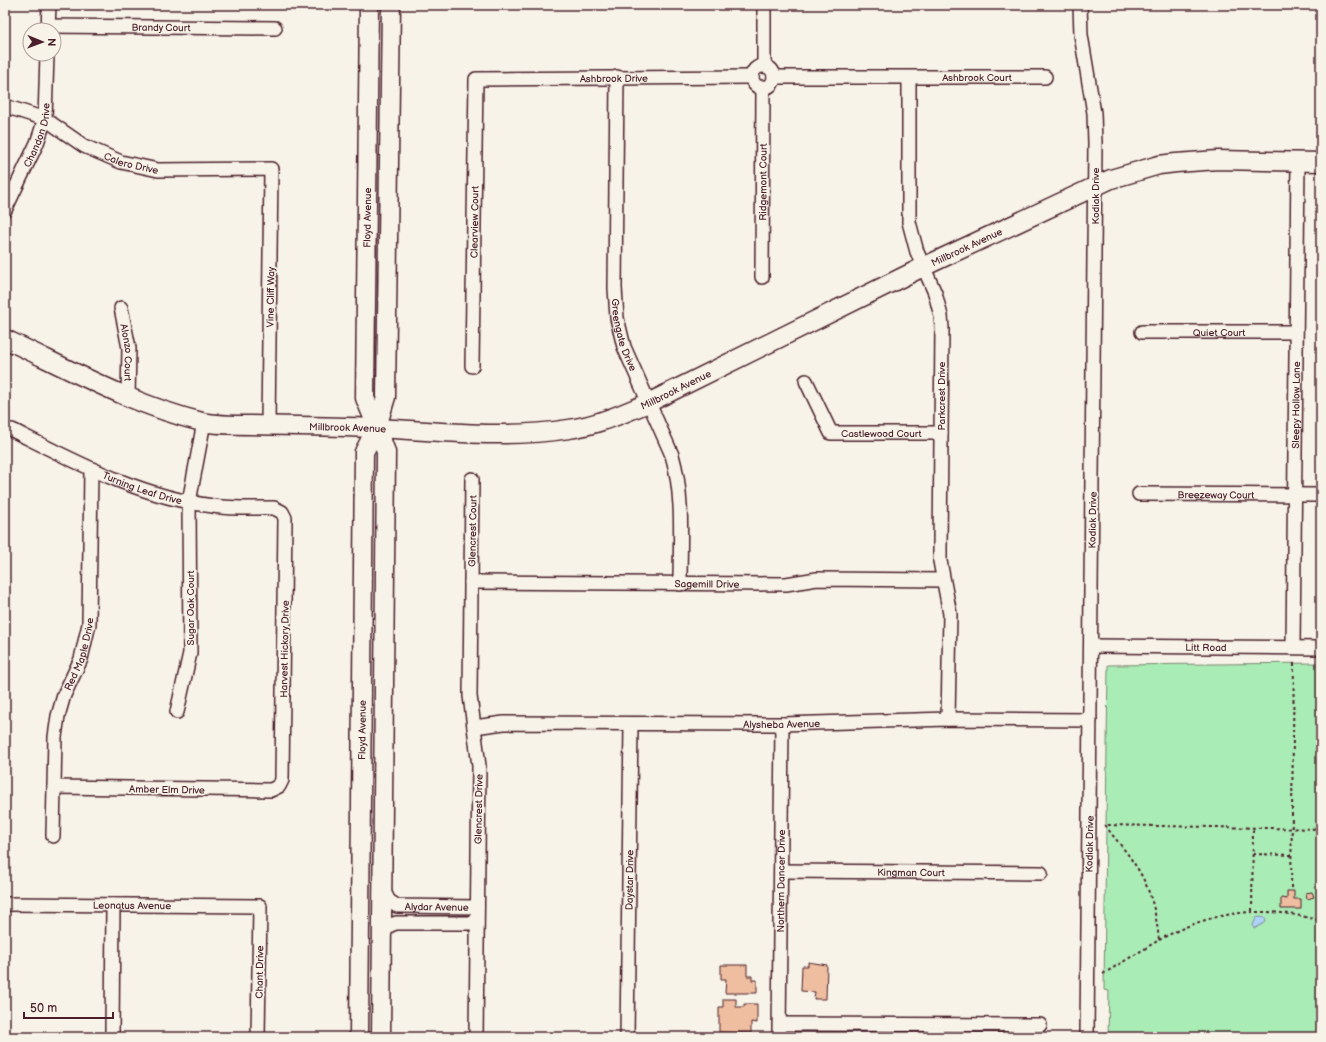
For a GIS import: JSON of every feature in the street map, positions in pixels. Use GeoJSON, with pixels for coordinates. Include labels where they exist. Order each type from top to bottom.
{"type":"FeatureCollection","features":[{"type":"Feature","properties":{"kind":"street"},"geometry":{"type":"LineString","coordinates":[[48,22],[49,5]]}},
{"type":"Feature","properties":{"kind":"street","name":"Floyd Avenue"},"geometry":{"type":"LineString","coordinates":[[369,5],[365,398],[386,452],[381,1037]]}},
{"type":"Feature","properties":{"kind":"street","name":"Floyd Avenue"},"geometry":{"type":"LineString","coordinates":[[359,1037],[364,452],[377,427],[386,397],[391,5]]}},
{"type":"Feature","properties":{"kind":"street"},"geometry":{"type":"LineString","coordinates":[[764,5],[764,66]]}},
{"type":"Feature","properties":{"kind":"street","name":"Kodiak Drive"},"geometry":{"type":"LineString","coordinates":[[1080,5],[1081,35],[1094,114],[1087,1037]]}},
{"type":"Feature","properties":{"kind":"street","name":"Brandy Court"},"geometry":{"type":"LineString","coordinates":[[62,28],[275,28]]}},
{"type":"Feature","properties":{"kind":"street","name":"Chandon Drive"},"geometry":{"type":"LineString","coordinates":[[5,210],[37,142],[45,119],[47,62]]}},
{"type":"Feature","properties":{"kind":"street"},"geometry":{"type":"LineString","coordinates":[[764,66],[772,70],[774,77],[771,84],[763,87],[756,85],[752,77],[756,69],[764,66]]}},
{"type":"Feature","properties":{"kind":"street","name":"Greengate Drive"},"geometry":{"type":"LineString","coordinates":[[616,77],[615,303],[624,347],[672,455],[677,473],[680,494],[680,584]]}},
{"type":"Feature","properties":{"kind":"street","name":"Ashbrook Drive"},"geometry":{"type":"LineString","coordinates":[[476,78],[752,77]]}},
{"type":"Feature","properties":{"kind":"street"},"geometry":{"type":"LineString","coordinates":[[774,77],[909,78]]}},
{"type":"Feature","properties":{"kind":"street","name":"Ashbrook Court"},"geometry":{"type":"LineString","coordinates":[[909,78],[1044,77]]}},
{"type":"Feature","properties":{"kind":"street","name":"Clearview Court"},"geometry":{"type":"LineString","coordinates":[[472,366],[476,78]]}},
{"type":"Feature","properties":{"kind":"street","name":"Parkcrest Drive"},"geometry":{"type":"LineString","coordinates":[[909,78],[909,222],[916,252],[935,293],[941,316],[940,549],[943,580],[950,614],[948,719]]}},
{"type":"Feature","properties":{"kind":"street","name":"Ridgemont Court"},"geometry":{"type":"LineString","coordinates":[[762,277],[763,87]]}},
{"type":"Feature","properties":{"kind":"street","name":"Calero Drive"},"geometry":{"type":"LineString","coordinates":[[5,106],[45,119],[84,146],[121,162],[158,170],[271,169]]}},
{"type":"Feature","properties":{"kind":"street","name":"Millbrook Avenue"},"geometry":{"type":"LineString","coordinates":[[5,339],[128,397],[172,413],[204,422],[268,426],[377,427],[477,433],[536,433],[569,429],[597,423],[648,403],[923,267],[1111,179],[1136,171],[1176,163],[1218,160],[1321,162]]}},
{"type":"Feature","properties":{"kind":"street","name":"Sleepy Hollow Lane"},"geometry":{"type":"LineString","coordinates":[[1293,648],[1298,162]]}},
{"type":"Feature","properties":{"kind":"street","name":"Vine Cliff Way"},"geometry":{"type":"LineString","coordinates":[[268,426],[271,169]]}},
{"type":"Feature","properties":{"kind":"street","name":"Alonzo Court"},"geometry":{"type":"LineString","coordinates":[[121,308],[129,348],[128,397]]}},
{"type":"Feature","properties":{"kind":"street","name":"Quiet Court"},"geometry":{"type":"LineString","coordinates":[[1142,332],[1296,332]]}},
{"type":"Feature","properties":{"kind":"street","name":"Castlewood Court"},"geometry":{"type":"LineString","coordinates":[[806,381],[831,433],[941,433]]}},
{"type":"Feature","properties":{"kind":"street","name":"Sugar Oak Court"},"geometry":{"type":"LineString","coordinates":[[177,712],[190,653],[189,502],[204,422]]}},
{"type":"Feature","properties":{"kind":"street","name":"Turning Leaf Drive"},"geometry":{"type":"LineString","coordinates":[[12,430],[92,469],[132,486],[189,502],[243,508],[274,508],[282,512]]}},
{"type":"Feature","properties":{"kind":"street","name":"Red Maple Drive"},"geometry":{"type":"LineString","coordinates":[[53,836],[55,737],[58,716],[64,695],[81,659],[89,624],[92,469]]}},
{"type":"Feature","properties":{"kind":"street","name":"Glencrest Court"},"geometry":{"type":"LineString","coordinates":[[471,582],[472,479]]}},
{"type":"Feature","properties":{"kind":"street","name":"Breezeway Court"},"geometry":{"type":"LineString","coordinates":[[1138,494],[1321,495]]}},
{"type":"Feature","properties":{"kind":"street","name":"Harvest Hickory Drive"},"geometry":{"type":"LineString","coordinates":[[279,786],[282,780],[283,764],[285,518],[282,512]]}},
{"type":"Feature","properties":{"kind":"street","name":"Sagemill Drive"},"geometry":{"type":"LineString","coordinates":[[471,582],[786,584],[817,579],[943,580]]}},
{"type":"Feature","properties":{"kind":"street","name":"Glencrest Drive"},"geometry":{"type":"LineString","coordinates":[[471,582],[470,696],[479,766],[476,1037]]}},
{"type":"Feature","properties":{"kind":"street","name":"Litt Road"},"geometry":{"type":"LineString","coordinates":[[1091,646],[1321,648]]}},
{"type":"Feature","properties":{"kind":"street","name":"Alysheba Avenue"},"geometry":{"type":"LineString","coordinates":[[474,727],[504,723],[782,724],[948,719],[1090,720]]}},
{"type":"Feature","properties":{"kind":"street","name":"Daystar Drive"},"geometry":{"type":"LineString","coordinates":[[627,1037],[631,724]]}},
{"type":"Feature","properties":{"kind":"street","name":"Northern Dancer Drive"},"geometry":{"type":"LineString","coordinates":[[779,1037],[782,724]]}},
{"type":"Feature","properties":{"kind":"street","name":"Amber Elm Drive"},"geometry":{"type":"LineString","coordinates":[[54,787],[271,790],[279,786]]}},
{"type":"Feature","properties":{"kind":"street","name":"Kingman Court"},"geometry":{"type":"LineString","coordinates":[[781,871],[1040,873]]}},
{"type":"Feature","properties":{"kind":"street","name":"Alydar Avenue"},"geometry":{"type":"LineString","coordinates":[[382,887],[389,901],[397,906],[477,907]]}},
{"type":"Feature","properties":{"kind":"street","name":"Leonatus Avenue"},"geometry":{"type":"LineString","coordinates":[[5,904],[260,906]]}},
{"type":"Feature","properties":{"kind":"street"},"geometry":{"type":"LineString","coordinates":[[112,1037],[113,905]]}},
{"type":"Feature","properties":{"kind":"street","name":"Chant Drive"},"geometry":{"type":"LineString","coordinates":[[258,1037],[260,906]]}},
{"type":"Feature","properties":{"kind":"street","name":"Alydar Avenue"},"geometry":{"type":"LineString","coordinates":[[382,938],[388,926],[396,923],[477,923]]}},
{"type":"Feature","properties":{"kind":"street"},"geometry":{"type":"LineString","coordinates":[[780,1024],[1040,1025]]}},
{"type":"Feature","properties":{"kind":"path"},"geometry":{"type":"LineString","coordinates":[[1291,888],[1294,662]]}},
{"type":"Feature","properties":{"kind":"path"},"geometry":{"type":"LineString","coordinates":[[1159,940],[1156,916],[1143,878],[1133,861],[1105,825],[1321,829]]}},
{"type":"Feature","properties":{"kind":"path"},"geometry":{"type":"LineString","coordinates":[[1252,912],[1254,828]]}},
{"type":"Feature","properties":{"kind":"path"},"geometry":{"type":"LineString","coordinates":[[1253,854],[1291,855]]}},
{"type":"Feature","properties":{"kind":"path"},"geometry":{"type":"LineString","coordinates":[[1103,974],[1182,927],[1226,914],[1282,912],[1321,921]]}},
{"type":"Feature","properties":{"kind":"green space"},"geometry":{"type":"Polygon","coordinates":[[[1321,663],[1321,1037],[1108,1037],[1109,991],[1104,990],[1108,665],[1321,663]]]}},
{"type":"Feature","properties":{"kind":"water"},"geometry":{"type":"Polygon","coordinates":[[[1256,918],[1265,918],[1266,922],[1254,929],[1253,925],[1256,918]]]}},
{"type":"Feature","properties":{"kind":"building"},"geometry":{"type":"Polygon","coordinates":[[[1287,891],[1294,891],[1294,899],[1301,899],[1301,909],[1281,909],[1281,898],[1287,899],[1287,891]]]}},
{"type":"Feature","properties":{"kind":"building"},"geometry":{"type":"Polygon","coordinates":[[[1312,892],[1314,897],[1307,899],[1306,893],[1312,892]]]}},
{"type":"Feature","properties":{"kind":"building"},"geometry":{"type":"Polygon","coordinates":[[[808,962],[827,965],[826,999],[814,999],[815,992],[801,991],[802,966],[808,966],[808,962]]]}},
{"type":"Feature","properties":{"kind":"building"},"geometry":{"type":"Polygon","coordinates":[[[721,965],[747,965],[747,976],[752,976],[752,980],[757,980],[757,993],[725,993],[726,979],[721,979],[721,965]]]}},
{"type":"Feature","properties":{"kind":"building"},"geometry":{"type":"Polygon","coordinates":[[[723,999],[736,999],[736,1007],[744,1007],[744,1004],[757,1004],[757,1023],[751,1022],[751,1033],[719,1032],[719,1007],[723,1007],[723,999]]]}}]}
